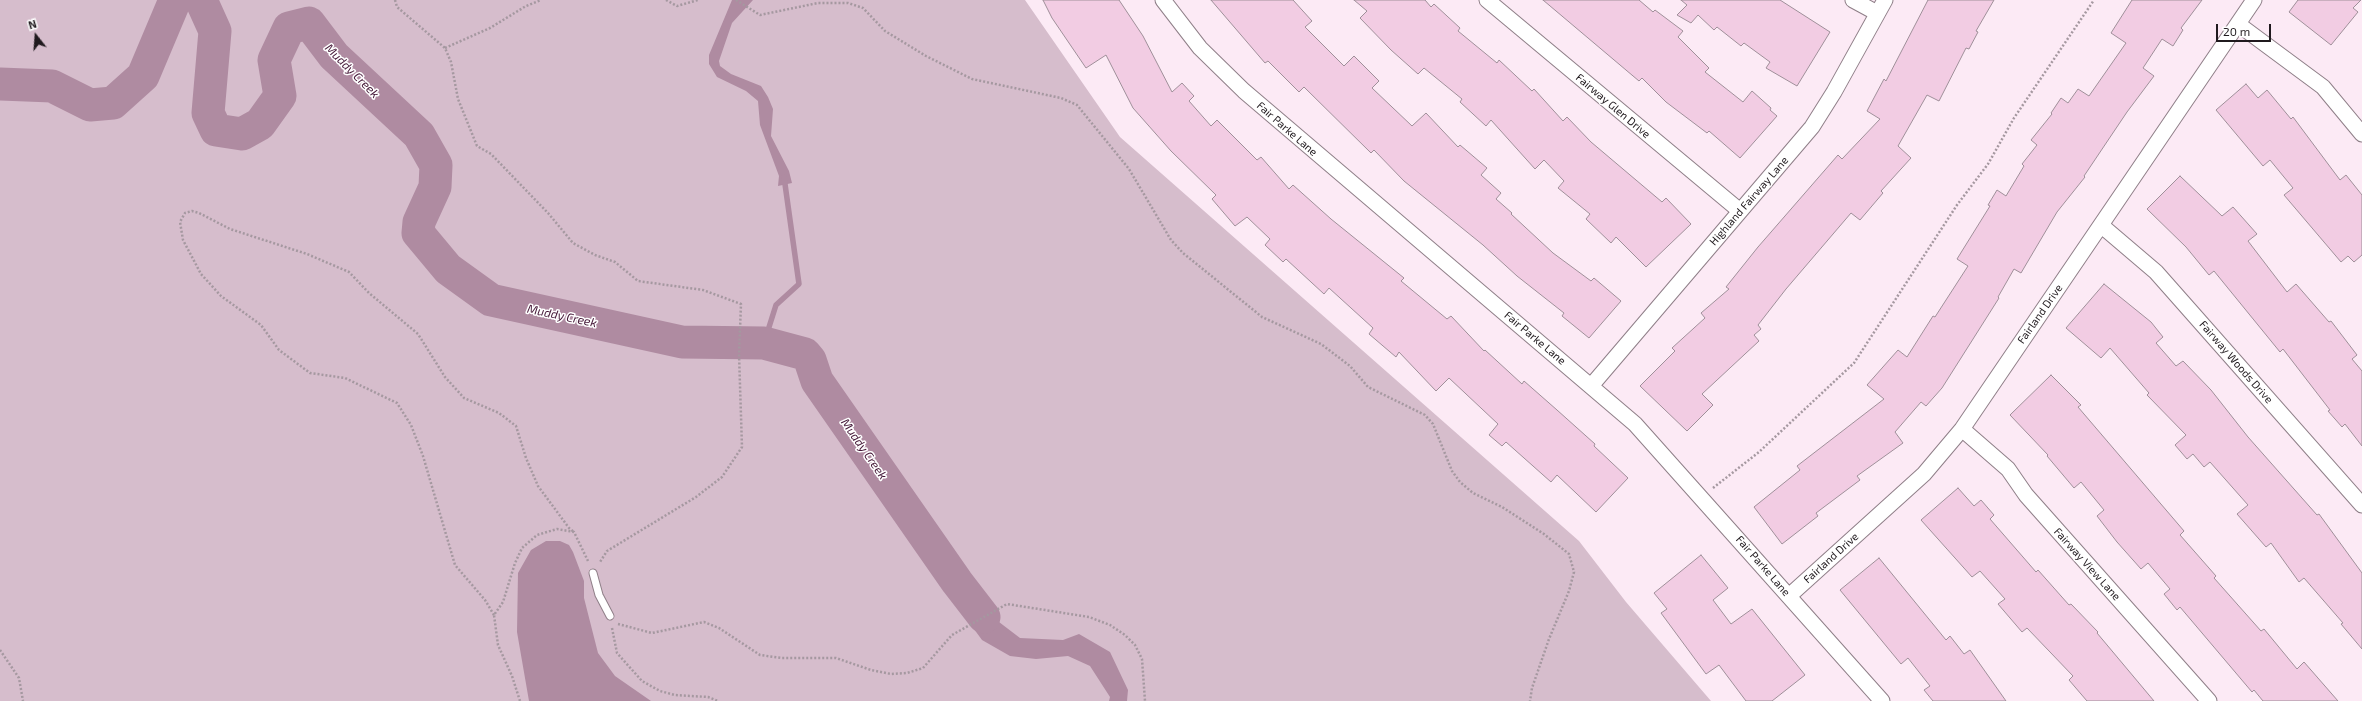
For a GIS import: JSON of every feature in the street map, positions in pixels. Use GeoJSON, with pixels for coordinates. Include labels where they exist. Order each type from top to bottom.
{"type":"FeatureCollection","features":[{"type":"Feature","properties":{"kind":"street","name":"Fair Parke Lane"},"geometry":{"type":"LineString","coordinates":[[1163,0],[1200,48],[1244,91],[1635,424],[1882,701]]}},
{"type":"Feature","properties":{"kind":"street","name":"Fairway Glen Drive"},"geometry":{"type":"LineString","coordinates":[[1487,0],[1740,210]]}},
{"type":"Feature","properties":{"kind":"street"},"geometry":{"type":"LineString","coordinates":[[1853,0],[1878,13]]}},
{"type":"Feature","properties":{"kind":"street","name":"Highland Fairway Lane"},"geometry":{"type":"LineString","coordinates":[[1591,386],[1812,127],[1834,92],[1885,0]]}},
{"type":"Feature","properties":{"kind":"street","name":"Fairland Drive"},"geometry":{"type":"LineString","coordinates":[[1789,596],[1924,474],[1962,429],[2102,226],[2254,0]]}},
{"type":"Feature","properties":{"kind":"street"},"geometry":{"type":"LineString","coordinates":[[2238,24],[2323,87],[2362,134]]}},
{"type":"Feature","properties":{"kind":"street","name":"Fairway Woods Drive"},"geometry":{"type":"LineString","coordinates":[[2102,226],[2156,272],[2362,505]]}},
{"type":"Feature","properties":{"kind":"street","name":"Fairway View Lane"},"geometry":{"type":"LineString","coordinates":[[1962,429],[2008,469],[2026,495],[2209,701]]}},
{"type":"Feature","properties":{"kind":"lane"},"geometry":{"type":"LineString","coordinates":[[593,573],[599,595],[610,616]]}},
{"type":"Feature","properties":{"kind":"path"},"geometry":{"type":"LineString","coordinates":[[394,0],[397,7],[445,48],[451,62],[458,99],[477,146],[491,154],[548,213],[573,243],[595,255],[615,262],[638,281],[703,290],[741,304],[742,322],[739,354],[742,447],[722,477],[696,497],[607,551],[593,573]]}},
{"type":"Feature","properties":{"kind":"path"},"geometry":{"type":"LineString","coordinates":[[445,48],[490,28],[526,6],[541,0]]}},
{"type":"Feature","properties":{"kind":"path"},"geometry":{"type":"LineString","coordinates":[[666,0],[677,6],[698,0]]}},
{"type":"Feature","properties":{"kind":"path"},"geometry":{"type":"LineString","coordinates":[[736,0],[760,15],[818,3],[848,3],[864,8],[885,31],[892,36],[926,56],[972,78],[1061,98],[1077,105],[1129,169],[1171,240],[1183,253],[1262,317],[1321,344],[1350,366],[1368,387],[1425,416],[1433,424],[1452,471],[1460,482],[1473,493],[1502,507],[1544,534],[1569,554],[1574,572],[1569,591],[1549,639],[1532,688],[1530,701]]}},
{"type":"Feature","properties":{"kind":"path"},"geometry":{"type":"LineString","coordinates":[[1702,498],[1759,452],[1854,363],[1957,205],[1988,164],[2014,118],[2094,0]]}},
{"type":"Feature","properties":{"kind":"path"},"geometry":{"type":"LineString","coordinates":[[520,701],[512,676],[498,645],[494,615],[485,600],[455,565],[423,456],[411,425],[397,403],[345,378],[310,373],[279,350],[261,326],[222,296],[201,274],[183,240],[180,222],[185,214],[192,211],[199,213],[230,229],[307,254],[349,272],[369,293],[418,334],[445,377],[464,398],[499,413],[516,426],[526,458],[538,486],[569,528],[574,532],[593,573]]}},
{"type":"Feature","properties":{"kind":"path"},"geometry":{"type":"LineString","coordinates":[[494,615],[503,602],[515,563],[522,548],[536,535],[557,529],[574,532]]}},
{"type":"Feature","properties":{"kind":"path"},"geometry":{"type":"LineString","coordinates":[[610,616],[619,626],[652,633],[704,622],[719,628],[760,655],[782,658],[836,658],[871,670],[891,674],[907,673],[923,668],[940,646],[952,634],[1007,604],[1089,617],[1110,625],[1135,645],[1142,659],[1145,701]]}},
{"type":"Feature","properties":{"kind":"path"},"geometry":{"type":"LineString","coordinates":[[610,616],[617,653],[642,681],[667,693],[708,697],[718,701]]}},
{"type":"Feature","properties":{"kind":"path"},"geometry":{"type":"LineString","coordinates":[[0,650],[18,678],[23,701]]}},
{"type":"Feature","properties":{"kind":"shaded area"},"geometry":{"type":"Polygon","coordinates":[[[0,0],[1025,0],[1120,137],[1579,541],[1626,602],[1711,701],[0,701],[0,0]]]}},
{"type":"Feature","properties":{"kind":"shaded area"},"geometry":{"type":"Polygon","coordinates":[[[732,0],[753,0],[732,23],[719,61],[720,66],[731,74],[761,86],[768,97],[773,109],[771,136],[789,171],[792,183],[778,186],[779,176],[760,125],[758,101],[746,91],[717,77],[709,64],[709,55],[732,0]]]}},
{"type":"Feature","properties":{"kind":"shaded area"},"geometry":{"type":"Polygon","coordinates":[[[546,541],[560,541],[569,545],[573,552],[584,581],[584,598],[598,653],[615,676],[651,701],[529,701],[517,632],[518,573],[531,550],[546,541]]]}},
{"type":"Feature","properties":{"kind":"shaded area"},"geometry":{"type":"Polygon","coordinates":[[[969,575],[999,622],[1020,638],[1063,640],[1079,634],[1110,652],[1128,690],[1127,701],[1109,701],[1110,697],[1090,666],[1068,656],[1036,659],[1010,656],[982,640],[944,588],[969,575]]]}},
{"type":"Feature","properties":{"kind":"building"},"geometry":{"type":"Polygon","coordinates":[[[1043,0],[1119,0],[1143,36],[1172,92],[1182,83],[1194,96],[1189,101],[1211,126],[1217,120],[1257,160],[1261,157],[1289,189],[1293,185],[1331,219],[1404,278],[1401,281],[1447,319],[1451,316],[1484,351],[1485,350],[1522,384],[1524,381],[1557,410],[1595,444],[1594,446],[1628,478],[1596,512],[1557,475],[1551,482],[1506,442],[1502,446],[1489,435],[1498,424],[1449,378],[1436,391],[1399,352],[1396,357],[1369,334],[1373,328],[1329,288],[1324,294],[1286,259],[1283,262],[1265,245],[1270,239],[1247,217],[1235,226],[1212,199],[1216,195],[1171,151],[1133,108],[1106,55],[1086,68],[1052,18],[1043,0]]]}},
{"type":"Feature","properties":{"kind":"building"},"geometry":{"type":"Polygon","coordinates":[[[1211,0],[1293,0],[1312,21],[1305,27],[1344,66],[1354,56],[1379,81],[1372,88],[1412,126],[1426,113],[1458,147],[1460,145],[1487,168],[1481,175],[1501,193],[1496,199],[1512,213],[1511,214],[1553,253],[1591,281],[1594,278],[1621,301],[1589,338],[1562,316],[1564,313],[1517,276],[1483,245],[1404,181],[1374,150],[1371,153],[1304,87],[1299,92],[1268,61],[1265,63],[1211,0]]]}},
{"type":"Feature","properties":{"kind":"building"},"geometry":{"type":"Polygon","coordinates":[[[1354,0],[1425,0],[1431,7],[1434,4],[1460,28],[1458,31],[1497,63],[1499,60],[1532,91],[1534,89],[1563,121],[1567,117],[1591,142],[1662,202],[1666,198],[1691,224],[1646,267],[1616,237],[1611,243],[1586,219],[1590,214],[1558,188],[1564,181],[1544,160],[1535,169],[1491,120],[1486,126],[1460,102],[1462,99],[1424,68],[1418,74],[1391,50],[1360,18],[1367,11],[1354,0]]]}},
{"type":"Feature","properties":{"kind":"building"},"geometry":{"type":"Polygon","coordinates":[[[1543,0],[1639,0],[1653,12],[1655,10],[1683,31],[1678,37],[1709,68],[1705,72],[1743,102],[1752,91],[1771,108],[1770,110],[1777,116],[1740,158],[1709,131],[1707,133],[1666,102],[1642,78],[1639,81],[1543,0]]]}},
{"type":"Feature","properties":{"kind":"building"},"geometry":{"type":"Polygon","coordinates":[[[1681,0],[1780,0],[1830,32],[1797,86],[1766,68],[1770,62],[1744,43],[1741,46],[1717,27],[1714,30],[1698,15],[1691,23],[1677,15],[1687,5],[1681,0]]]}},
{"type":"Feature","properties":{"kind":"building"},"geometry":{"type":"Polygon","coordinates":[[[1928,0],[1994,0],[1976,31],[1978,32],[1969,49],[1966,48],[1939,101],[1927,95],[1898,146],[1911,158],[1881,191],[1883,193],[1860,220],[1851,213],[1786,289],[1758,325],[1761,329],[1754,335],[1759,341],[1702,394],[1713,405],[1687,431],[1640,386],[1675,351],[1672,348],[1705,318],[1701,313],[1729,289],[1726,287],[1758,247],[1838,155],[1842,159],[1880,119],[1867,111],[1884,79],[1886,81],[1928,0]]]}},
{"type":"Feature","properties":{"kind":"building"},"geometry":{"type":"Polygon","coordinates":[[[2132,0],[2202,0],[2181,28],[2183,30],[2173,46],[2162,39],[2143,68],[2154,76],[2127,112],[2084,176],[2085,177],[2057,212],[2021,273],[2014,269],[1998,297],[1999,298],[1942,388],[1926,406],[1921,402],[1895,432],[1903,443],[1857,476],[1860,480],[1816,513],[1818,516],[1782,544],[1754,507],[1800,470],[1797,466],[1884,399],[1867,385],[1898,350],[1907,357],[1933,316],[1935,317],[1968,266],[1957,259],[1990,206],[1988,205],[1997,190],[2006,196],[2024,166],[2022,164],[2037,145],[2031,140],[2052,114],[2051,113],[2061,98],[2068,103],[2078,89],[2089,96],[2126,43],[2111,33],[2132,0]]]}},
{"type":"Feature","properties":{"kind":"building"},"geometry":{"type":"Polygon","coordinates":[[[2298,0],[2361,0],[2353,8],[2358,12],[2331,45],[2289,12],[2298,0]]]}},
{"type":"Feature","properties":{"kind":"building"},"geometry":{"type":"Polygon","coordinates":[[[2246,84],[2258,98],[2267,90],[2291,119],[2293,117],[2340,180],[2346,175],[2362,195],[2362,255],[2354,262],[2348,256],[2341,262],[2284,195],[2293,188],[2270,160],[2263,166],[2216,110],[2246,84]]]}},
{"type":"Feature","properties":{"kind":"building"},"geometry":{"type":"Polygon","coordinates":[[[2180,176],[2222,216],[2233,207],[2257,234],[2248,241],[2287,292],[2296,284],[2329,322],[2331,321],[2357,355],[2352,359],[2362,371],[2362,446],[2345,424],[2342,427],[2328,411],[2330,410],[2283,349],[2280,352],[2214,271],[2209,275],[2186,247],[2147,209],[2180,176]]]}},
{"type":"Feature","properties":{"kind":"building"},"geometry":{"type":"Polygon","coordinates":[[[2104,284],[2151,322],[2163,337],[2156,343],[2176,366],[2183,361],[2211,390],[2248,437],[2317,515],[2319,514],[2362,573],[2362,649],[2341,624],[2343,623],[2304,578],[2299,582],[2271,543],[2266,547],[2237,514],[2248,505],[2210,462],[2204,467],[2193,454],[2187,459],[2175,445],[2186,435],[2147,395],[2149,393],[2110,348],[2101,358],[2066,328],[2104,284]]]}},
{"type":"Feature","properties":{"kind":"building"},"geometry":{"type":"Polygon","coordinates":[[[2051,375],[2081,405],[2078,407],[2184,531],[2180,535],[2216,576],[2214,578],[2261,631],[2264,629],[2297,669],[2304,662],[2338,701],[2263,701],[2254,690],[2252,692],[2180,607],[2177,610],[2164,594],[2170,589],[2148,563],[2141,569],[2117,542],[2097,516],[2104,510],[2081,482],[2074,488],[2047,456],[2048,455],[2010,415],[2051,375]]]}},
{"type":"Feature","properties":{"kind":"building"},"geometry":{"type":"Polygon","coordinates":[[[1958,488],[1974,506],[1981,500],[1994,515],[1990,519],[2036,572],[2038,570],[2069,605],[2071,604],[2098,632],[2097,633],[2154,701],[2087,701],[2069,680],[2073,676],[2027,628],[2022,632],[1998,604],[2005,599],[1980,571],[1972,577],[1921,520],[1958,488]]]}},
{"type":"Feature","properties":{"kind":"building"},"geometry":{"type":"Polygon","coordinates":[[[1701,555],[1728,588],[1713,600],[1731,624],[1752,609],[1805,675],[1772,701],[1746,701],[1719,665],[1706,674],[1661,613],[1667,609],[1654,593],[1701,555]]]}},
{"type":"Feature","properties":{"kind":"building"},"geometry":{"type":"Polygon","coordinates":[[[1879,558],[1946,640],[1950,636],[1964,654],[1970,650],[2006,701],[1933,701],[1924,690],[1930,686],[1908,658],[1901,664],[1840,590],[1879,558]]]}},
{"type":"Feature","properties":{"kind":"waterway"},"geometry":{"type":"LineString","coordinates":[[0,84],[52,86],[90,105],[113,103],[143,76],[175,0]]}},
{"type":"Feature","properties":{"kind":"waterway","name":"Muddy Creek"},"geometry":{"type":"LineString","coordinates":[[201,0],[215,31],[208,113],[216,130],[242,134],[260,124],[280,96],[274,60],[289,28],[309,23],[334,56],[419,135],[436,165],[435,187],[419,222],[418,233],[448,269],[491,300],[682,342],[764,343],[805,354],[810,360],[817,381],[957,582],[984,617]]}},
{"type":"Feature","properties":{"kind":"waterway"},"geometry":{"type":"LineString","coordinates":[[764,343],[776,305],[799,284],[784,177]]}}]}
